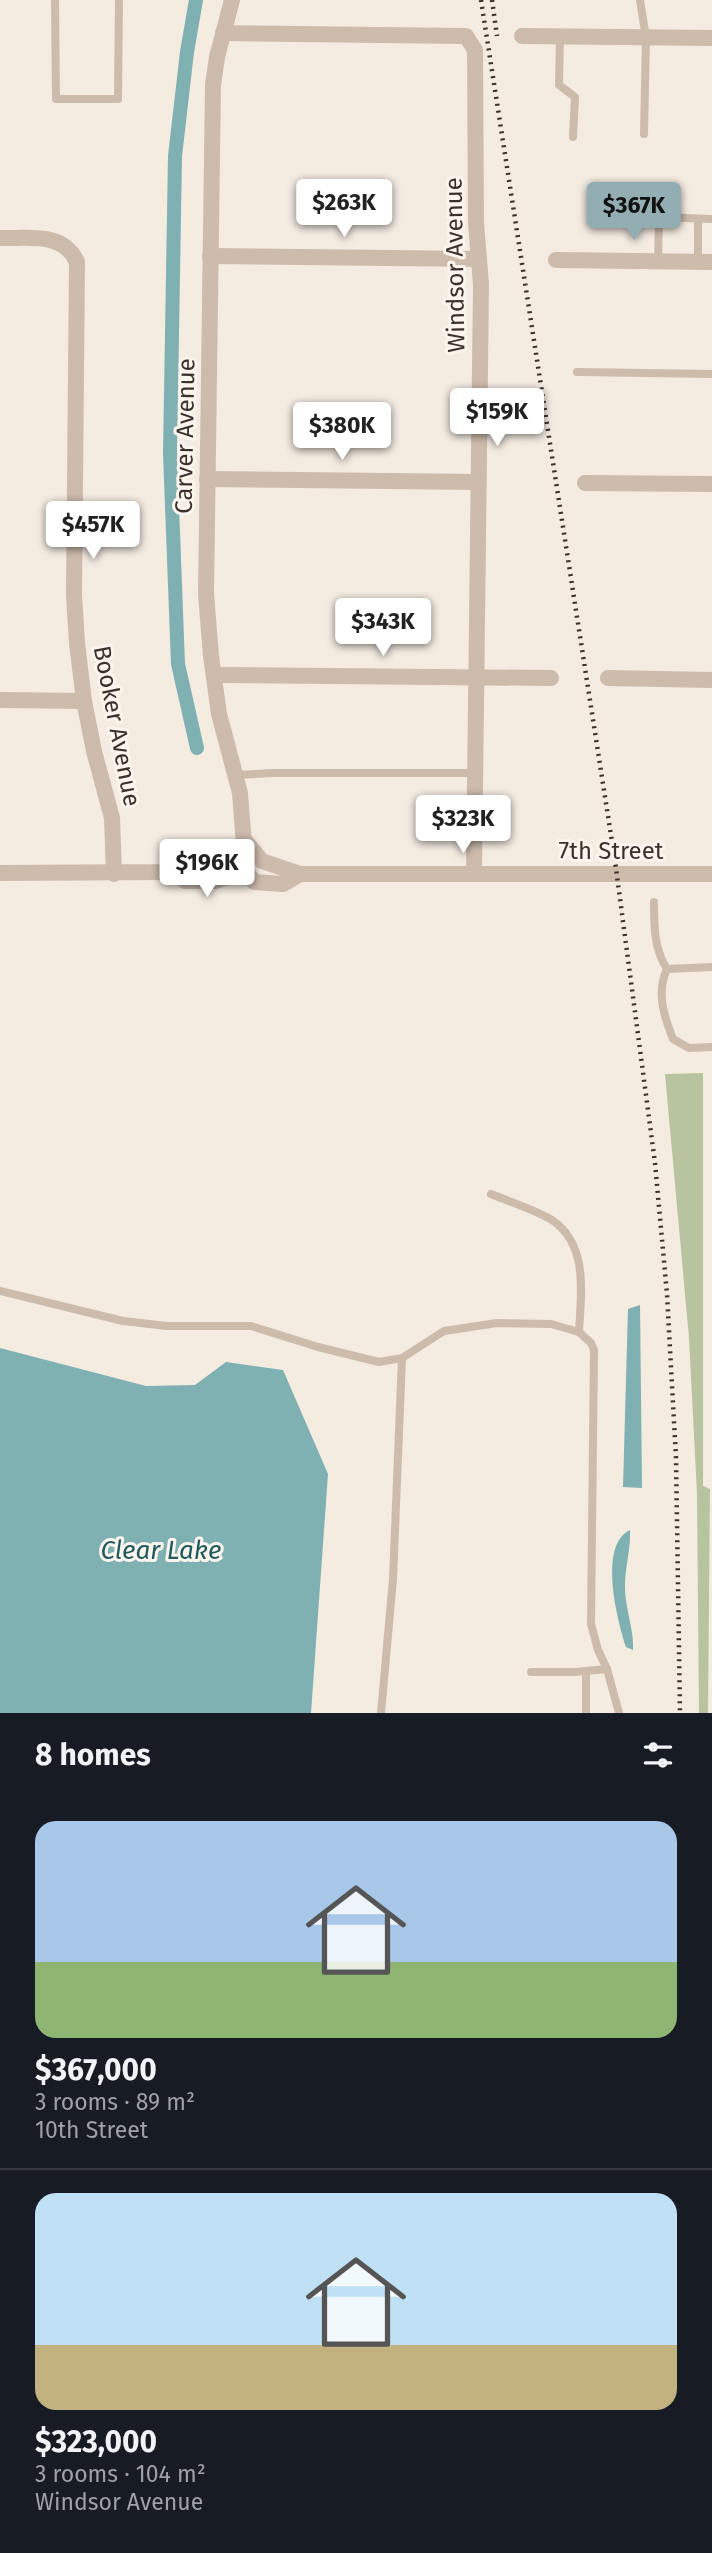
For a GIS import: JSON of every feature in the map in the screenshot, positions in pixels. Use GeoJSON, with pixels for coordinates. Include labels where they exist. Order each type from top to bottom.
{"type":"FeatureCollection","features":[{"type":"Feature","properties":{"kind":"street","name":"Carver Avenue"},"geometry":{"type":"LineString","coordinates":[[232,0],[213,85],[206,594],[219,714],[236,775],[245,841],[246,871]]}},
{"type":"Feature","properties":{"kind":"street","name":"Windsor Avenue"},"geometry":{"type":"LineString","coordinates":[[223,33],[466,36],[475,50],[476,223],[481,284],[474,873]]}},
{"type":"Feature","properties":{"kind":"street"},"geometry":{"type":"LineString","coordinates":[[522,36],[712,38]]}},
{"type":"Feature","properties":{"kind":"street","name":"Booker Avenue"},"geometry":{"type":"LineString","coordinates":[[0,238],[57,240],[73,253],[77,262],[74,595],[84,701],[112,818],[114,874]]}},
{"type":"Feature","properties":{"kind":"street"},"geometry":{"type":"LineString","coordinates":[[210,256],[479,259]]}},
{"type":"Feature","properties":{"kind":"street"},"geometry":{"type":"LineString","coordinates":[[556,260],[705,262]]}},
{"type":"Feature","properties":{"kind":"street"},"geometry":{"type":"LineString","coordinates":[[207,479],[477,482]]}},
{"type":"Feature","properties":{"kind":"street"},"geometry":{"type":"LineString","coordinates":[[585,483],[712,484]]}},
{"type":"Feature","properties":{"kind":"street"},"geometry":{"type":"LineString","coordinates":[[214,675],[551,678]]}},
{"type":"Feature","properties":{"kind":"street"},"geometry":{"type":"LineString","coordinates":[[608,678],[712,680]]}},
{"type":"Feature","properties":{"kind":"street"},"geometry":{"type":"LineString","coordinates":[[0,701],[84,701]]}},
{"type":"Feature","properties":{"kind":"street"},"geometry":{"type":"LineString","coordinates":[[172,872],[179,866],[229,861],[245,841]]}},
{"type":"Feature","properties":{"kind":"street","name":"7th Street"},"geometry":{"type":"LineString","coordinates":[[245,841],[262,861],[300,874],[712,874]]}},
{"type":"Feature","properties":{"kind":"street"},"geometry":{"type":"LineString","coordinates":[[0,873],[172,872],[185,881],[216,881],[246,871]]}},
{"type":"Feature","properties":{"kind":"street","name":"7th Street"},"geometry":{"type":"LineString","coordinates":[[246,871],[254,882],[283,884],[300,874]]}},
{"type":"Feature","properties":{"kind":"lane"},"geometry":{"type":"LineString","coordinates":[[55,0],[56,99],[118,99],[119,0]]}},
{"type":"Feature","properties":{"kind":"lane"},"geometry":{"type":"LineString","coordinates":[[640,0],[646,38],[644,134]]}},
{"type":"Feature","properties":{"kind":"lane"},"geometry":{"type":"LineString","coordinates":[[560,37],[559,85],[575,97],[573,137]]}},
{"type":"Feature","properties":{"kind":"lane"},"geometry":{"type":"LineString","coordinates":[[658,261],[659,217],[712,219]]}},
{"type":"Feature","properties":{"kind":"lane"},"geometry":{"type":"LineString","coordinates":[[698,219],[705,262]]}},
{"type":"Feature","properties":{"kind":"lane"},"geometry":{"type":"LineString","coordinates":[[577,372],[712,374]]}},
{"type":"Feature","properties":{"kind":"lane"},"geometry":{"type":"LineString","coordinates":[[236,775],[475,773]]}},
{"type":"Feature","properties":{"kind":"lane"},"geometry":{"type":"LineString","coordinates":[[654,902],[654,931],[659,957],[667,969]]}},
{"type":"Feature","properties":{"kind":"lane"},"geometry":{"type":"LineString","coordinates":[[667,969],[712,967]]}},
{"type":"Feature","properties":{"kind":"lane"},"geometry":{"type":"LineString","coordinates":[[667,969],[661,983],[663,1014],[673,1039],[690,1048],[712,1047]]}},
{"type":"Feature","properties":{"kind":"lane"},"geometry":{"type":"LineString","coordinates":[[491,1194],[552,1220],[574,1244],[581,1275],[579,1332]]}},
{"type":"Feature","properties":{"kind":"lane"},"geometry":{"type":"LineString","coordinates":[[0,1291],[123,1321],[167,1326],[251,1326],[379,1362],[402,1358],[444,1331],[497,1323],[551,1324],[579,1332],[591,1343],[594,1350],[591,1624],[619,1713]]}},
{"type":"Feature","properties":{"kind":"lane"},"geometry":{"type":"LineString","coordinates":[[381,1713],[393,1579],[402,1358]]}},
{"type":"Feature","properties":{"kind":"lane"},"geometry":{"type":"LineString","coordinates":[[531,1672],[607,1669]]}},
{"type":"Feature","properties":{"kind":"lane"},"geometry":{"type":"LineString","coordinates":[[586,1671],[586,1713]]}},
{"type":"Feature","properties":{"kind":"green space"},"geometry":{"type":"Polygon","coordinates":[[[703,1073],[703,1486],[710,1489],[708,1713],[699,1713],[697,1494],[689,1338],[665,1074],[703,1073]]]}},
{"type":"Feature","properties":{"kind":"water"},"geometry":{"type":"Polygon","coordinates":[[[640,1305],[642,1488],[623,1487],[628,1309],[640,1305]]]}},
{"type":"Feature","properties":{"kind":"water","name":"Clear Lake"},"geometry":{"type":"Polygon","coordinates":[[[0,1348],[146,1386],[195,1385],[226,1362],[283,1370],[328,1474],[311,1713],[0,1713],[0,1348]]]}},
{"type":"Feature","properties":{"kind":"water"},"geometry":{"type":"Polygon","coordinates":[[[630,1530],[625,1590],[633,1650],[626,1647],[618,1619],[612,1566],[620,1538],[630,1530]]]}},
{"type":"Feature","properties":{"kind":"waterway"},"geometry":{"type":"LineString","coordinates":[[196,0],[175,156],[170,453],[178,664],[197,748]]}},
{"type":"Feature","properties":{"kind":"railway"},"geometry":{"type":"LineString","coordinates":[[481,0],[615,861],[655,1163],[667,1294],[676,1458],[680,1713]]}},
{"type":"Feature","properties":{"kind":"railway"},"geometry":{"type":"LineString","coordinates":[[492,0],[497,36]]}}]}
